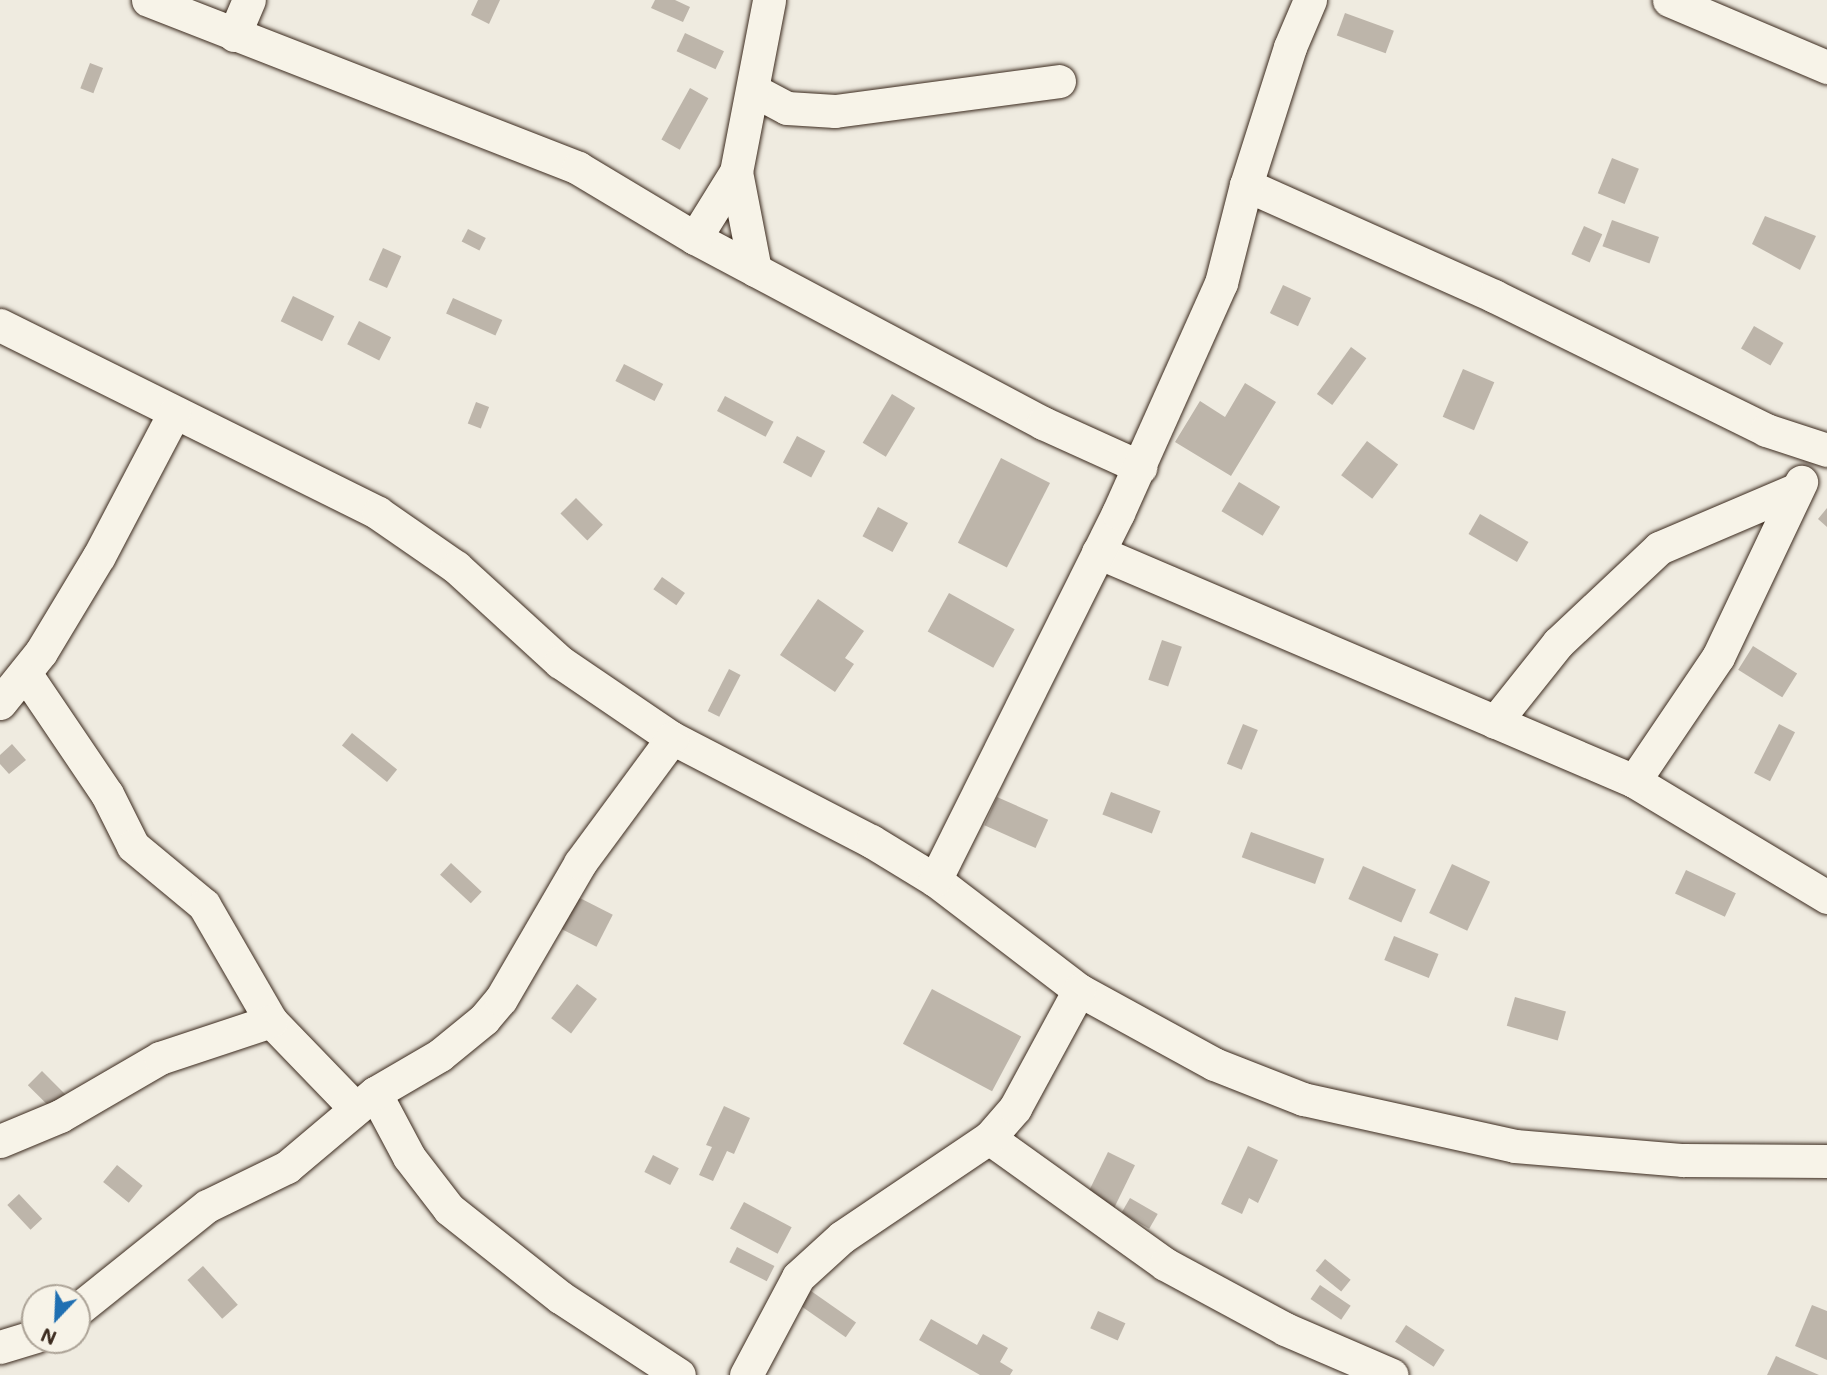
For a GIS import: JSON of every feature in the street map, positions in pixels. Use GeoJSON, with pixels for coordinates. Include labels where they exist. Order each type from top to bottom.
{"type":"FeatureCollection","features":[{"type":"Feature","properties":{"kind":"street"},"geometry":{"type":"LineString","coordinates":[[148,0],[566,163],[695,238],[1043,424],[1140,467]]}},
{"type":"Feature","properties":{"kind":"street"},"geometry":{"type":"LineString","coordinates":[[234,35],[249,0]]}},
{"type":"Feature","properties":{"kind":"street"},"geometry":{"type":"LineString","coordinates":[[695,238],[736,172],[769,0]]}},
{"type":"Feature","properties":{"kind":"street"},"geometry":{"type":"LineString","coordinates":[[935,880],[1140,467],[1221,282],[1246,185],[1290,47],[1310,0]]}},
{"type":"Feature","properties":{"kind":"street"},"geometry":{"type":"LineString","coordinates":[[1669,0],[1827,66]]}},
{"type":"Feature","properties":{"kind":"street"},"geometry":{"type":"LineString","coordinates":[[753,90],[787,108],[835,111],[1059,80]]}},
{"type":"Feature","properties":{"kind":"street"},"geometry":{"type":"LineString","coordinates":[[736,172],[755,270]]}},
{"type":"Feature","properties":{"kind":"street"},"geometry":{"type":"LineString","coordinates":[[1246,185],[1494,296],[1766,430],[1826,450],[1795,490],[1718,656],[1634,781]]}},
{"type":"Feature","properties":{"kind":"street"},"geometry":{"type":"LineString","coordinates":[[0,325],[378,513],[456,567],[560,662],[672,738],[871,841],[935,880],[1079,990],[1214,1064],[1303,1098],[1515,1146],[1683,1160],[1827,1161]]}},
{"type":"Feature","properties":{"kind":"street"},"geometry":{"type":"LineString","coordinates":[[0,703],[25,673],[99,556],[174,413]]}},
{"type":"Feature","properties":{"kind":"street"},"geometry":{"type":"LineString","coordinates":[[1495,722],[1558,643],[1659,548],[1795,490]]}},
{"type":"Feature","properties":{"kind":"street"},"geometry":{"type":"LineString","coordinates":[[1098,552],[1634,781],[1827,897]]}},
{"type":"Feature","properties":{"kind":"street"},"geometry":{"type":"LineString","coordinates":[[25,673],[107,794],[133,846],[204,905],[271,1021],[365,1100],[449,1209],[560,1297],[679,1375]]}},
{"type":"Feature","properties":{"kind":"street"},"geometry":{"type":"LineString","coordinates":[[91,1299],[207,1206],[312,1150],[365,1100],[440,1055],[501,999],[579,863],[672,738]]}},
{"type":"Feature","properties":{"kind":"street"},"geometry":{"type":"LineString","coordinates":[[746,1375],[798,1277],[842,1237],[989,1138],[1015,1108],[1079,990]]}},
{"type":"Feature","properties":{"kind":"street"},"geometry":{"type":"LineString","coordinates":[[0,1141],[60,1116],[160,1058],[271,1021]]}},
{"type":"Feature","properties":{"kind":"street"},"geometry":{"type":"LineString","coordinates":[[989,1138],[1165,1264],[1285,1329],[1392,1375]]}},
{"type":"Feature","properties":{"kind":"street"},"geometry":{"type":"LineString","coordinates":[[0,1347],[21,1340]]}},
{"type":"Feature","properties":{"kind":"building"},"geometry":{"type":"Polygon","coordinates":[[[478,0],[500,0],[489,24],[471,15],[478,0]]]}},
{"type":"Feature","properties":{"kind":"building"},"geometry":{"type":"Polygon","coordinates":[[[655,0],[675,0],[690,7],[683,22],[651,8],[655,0]]]}},
{"type":"Feature","properties":{"kind":"building"},"geometry":{"type":"Polygon","coordinates":[[[1345,13],[1394,31],[1386,53],[1337,36],[1345,13]]]}},
{"type":"Feature","properties":{"kind":"building"},"geometry":{"type":"Polygon","coordinates":[[[685,33],[724,51],[716,69],[677,51],[685,33]]]}},
{"type":"Feature","properties":{"kind":"building"},"geometry":{"type":"Polygon","coordinates":[[[90,63],[103,68],[93,93],[80,88],[90,63]]]}},
{"type":"Feature","properties":{"kind":"building"},"geometry":{"type":"Polygon","coordinates":[[[690,88],[708,98],[680,150],[661,140],[690,88]]]}},
{"type":"Feature","properties":{"kind":"building"},"geometry":{"type":"Polygon","coordinates":[[[1612,158],[1639,169],[1625,204],[1598,193],[1612,158]]]}},
{"type":"Feature","properties":{"kind":"building"},"geometry":{"type":"Polygon","coordinates":[[[1765,216],[1816,236],[1800,270],[1752,244],[1765,216]]]}},
{"type":"Feature","properties":{"kind":"building"},"geometry":{"type":"Polygon","coordinates":[[[1612,220],[1659,237],[1649,263],[1602,246],[1612,220]]]}},
{"type":"Feature","properties":{"kind":"building"},"geometry":{"type":"Polygon","coordinates":[[[1584,226],[1602,234],[1590,262],[1571,254],[1584,226]]]}},
{"type":"Feature","properties":{"kind":"building"},"geometry":{"type":"Polygon","coordinates":[[[468,229],[486,238],[479,251],[462,241],[468,229]]]}},
{"type":"Feature","properties":{"kind":"building"},"geometry":{"type":"Polygon","coordinates":[[[383,248],[401,256],[387,288],[369,280],[383,248]]]}},
{"type":"Feature","properties":{"kind":"building"},"geometry":{"type":"Polygon","coordinates":[[[1283,285],[1311,298],[1298,326],[1270,313],[1283,285]]]}},
{"type":"Feature","properties":{"kind":"building"},"geometry":{"type":"Polygon","coordinates":[[[293,296],[334,316],[322,341],[281,321],[293,296]]]}},
{"type":"Feature","properties":{"kind":"building"},"geometry":{"type":"Polygon","coordinates":[[[453,298],[502,320],[495,335],[446,314],[453,298]]]}},
{"type":"Feature","properties":{"kind":"building"},"geometry":{"type":"Polygon","coordinates":[[[359,321],[391,337],[379,361],[347,344],[359,321]]]}},
{"type":"Feature","properties":{"kind":"building"},"geometry":{"type":"Polygon","coordinates":[[[1754,326],[1783,343],[1770,366],[1741,349],[1754,326]]]}},
{"type":"Feature","properties":{"kind":"building"},"geometry":{"type":"Polygon","coordinates":[[[1351,347],[1366,358],[1332,405],[1317,394],[1351,347]]]}},
{"type":"Feature","properties":{"kind":"building"},"geometry":{"type":"Polygon","coordinates":[[[624,364],[663,384],[655,401],[615,381],[624,364]]]}},
{"type":"Feature","properties":{"kind":"building"},"geometry":{"type":"Polygon","coordinates":[[[1463,369],[1494,382],[1474,430],[1443,417],[1463,369]]]}},
{"type":"Feature","properties":{"kind":"building"},"geometry":{"type":"Polygon","coordinates":[[[1245,383],[1276,402],[1231,476],[1175,442],[1200,401],[1225,417],[1245,383]]]}},
{"type":"Feature","properties":{"kind":"building"},"geometry":{"type":"Polygon","coordinates":[[[892,394],[915,408],[886,457],[863,443],[892,394]]]}},
{"type":"Feature","properties":{"kind":"building"},"geometry":{"type":"Polygon","coordinates":[[[725,396],[774,422],[766,437],[717,411],[725,396]]]}},
{"type":"Feature","properties":{"kind":"building"},"geometry":{"type":"Polygon","coordinates":[[[476,402],[489,407],[481,428],[468,423],[476,402]]]}},
{"type":"Feature","properties":{"kind":"building"},"geometry":{"type":"Polygon","coordinates":[[[797,436],[825,451],[811,478],[783,462],[797,436]]]}},
{"type":"Feature","properties":{"kind":"building"},"geometry":{"type":"Polygon","coordinates":[[[1367,441],[1398,464],[1372,499],[1341,475],[1367,441]]]}},
{"type":"Feature","properties":{"kind":"building"},"geometry":{"type":"Polygon","coordinates":[[[1001,458],[1050,483],[1007,568],[958,543],[1001,458]]]}},
{"type":"Feature","properties":{"kind":"building"},"geometry":{"type":"Polygon","coordinates":[[[1239,482],[1280,507],[1263,536],[1221,511],[1239,482]]]}},
{"type":"Feature","properties":{"kind":"building"},"geometry":{"type":"Polygon","coordinates":[[[576,498],[603,525],[587,540],[560,514],[576,498]]]}},
{"type":"Feature","properties":{"kind":"building"},"geometry":{"type":"Polygon","coordinates":[[[878,507],[908,523],[893,552],[863,536],[878,507]]]}},
{"type":"Feature","properties":{"kind":"building"},"geometry":{"type":"Polygon","coordinates":[[[1827,508],[1827,527],[1818,519],[1827,508]]]}},
{"type":"Feature","properties":{"kind":"building"},"geometry":{"type":"Polygon","coordinates":[[[1480,514],[1528,542],[1517,562],[1468,534],[1480,514]]]}},
{"type":"Feature","properties":{"kind":"building"},"geometry":{"type":"Polygon","coordinates":[[[662,577],[685,593],[676,605],[653,589],[662,577]]]}},
{"type":"Feature","properties":{"kind":"building"},"geometry":{"type":"Polygon","coordinates":[[[949,593],[1015,629],[993,668],[928,631],[949,593]]]}},
{"type":"Feature","properties":{"kind":"building"},"geometry":{"type":"Polygon","coordinates":[[[818,599],[864,631],[845,658],[854,664],[835,692],[780,655],[818,599]]]}},
{"type":"Feature","properties":{"kind":"building"},"geometry":{"type":"Polygon","coordinates":[[[1162,640],[1182,647],[1168,687],[1148,680],[1162,640]]]}},
{"type":"Feature","properties":{"kind":"building"},"geometry":{"type":"Polygon","coordinates":[[[1753,646],[1797,674],[1782,697],[1738,670],[1753,646]]]}},
{"type":"Feature","properties":{"kind":"building"},"geometry":{"type":"Polygon","coordinates":[[[729,669],[741,675],[719,717],[708,711],[729,669]]]}},
{"type":"Feature","properties":{"kind":"building"},"geometry":{"type":"Polygon","coordinates":[[[1243,724],[1258,730],[1242,770],[1227,764],[1243,724]]]}},
{"type":"Feature","properties":{"kind":"building"},"geometry":{"type":"Polygon","coordinates":[[[1779,724],[1795,732],[1770,781],[1754,773],[1779,724]]]}},
{"type":"Feature","properties":{"kind":"building"},"geometry":{"type":"Polygon","coordinates":[[[352,733],[397,770],[387,782],[342,745],[352,733]]]}},
{"type":"Feature","properties":{"kind":"building"},"geometry":{"type":"Polygon","coordinates":[[[12,744],[26,760],[9,774],[0,764],[0,755],[12,744]]]}},
{"type":"Feature","properties":{"kind":"building"},"geometry":{"type":"Polygon","coordinates":[[[1111,792],[1160,811],[1152,833],[1102,814],[1111,792]]]}},
{"type":"Feature","properties":{"kind":"building"},"geometry":{"type":"Polygon","coordinates":[[[997,797],[1048,820],[1036,848],[984,825],[997,797]]]}},
{"type":"Feature","properties":{"kind":"building"},"geometry":{"type":"Polygon","coordinates":[[[1251,832],[1324,859],[1315,884],[1242,857],[1251,832]]]}},
{"type":"Feature","properties":{"kind":"building"},"geometry":{"type":"Polygon","coordinates":[[[451,863],[482,892],[471,903],[440,875],[451,863]]]}},
{"type":"Feature","properties":{"kind":"building"},"geometry":{"type":"Polygon","coordinates":[[[1452,864],[1490,882],[1467,931],[1429,913],[1452,864]]]}},
{"type":"Feature","properties":{"kind":"building"},"geometry":{"type":"Polygon","coordinates":[[[1363,866],[1416,890],[1401,922],[1348,899],[1363,866]]]}},
{"type":"Feature","properties":{"kind":"building"},"geometry":{"type":"Polygon","coordinates":[[[1686,870],[1736,893],[1725,917],[1675,894],[1686,870]]]}},
{"type":"Feature","properties":{"kind":"building"},"geometry":{"type":"Polygon","coordinates":[[[570,893],[613,915],[596,947],[554,925],[570,893]]]}},
{"type":"Feature","properties":{"kind":"building"},"geometry":{"type":"Polygon","coordinates":[[[1394,936],[1439,954],[1429,978],[1384,960],[1394,936]]]}},
{"type":"Feature","properties":{"kind":"building"},"geometry":{"type":"Polygon","coordinates":[[[577,984],[597,999],[571,1033],[551,1018],[577,984]]]}},
{"type":"Feature","properties":{"kind":"building"},"geometry":{"type":"Polygon","coordinates":[[[932,989],[1021,1036],[992,1091],[903,1044],[932,989]]]}},
{"type":"Feature","properties":{"kind":"building"},"geometry":{"type":"Polygon","coordinates":[[[1515,997],[1566,1012],[1558,1040],[1507,1026],[1515,997]]]}},
{"type":"Feature","properties":{"kind":"building"},"geometry":{"type":"Polygon","coordinates":[[[42,1071],[68,1097],[54,1111],[28,1085],[42,1071]]]}},
{"type":"Feature","properties":{"kind":"building"},"geometry":{"type":"Polygon","coordinates":[[[724,1106],[750,1118],[734,1154],[727,1151],[713,1181],[699,1175],[712,1147],[706,1145],[724,1106]]]}},
{"type":"Feature","properties":{"kind":"building"},"geometry":{"type":"Polygon","coordinates":[[[1248,1146],[1278,1160],[1258,1203],[1249,1198],[1242,1214],[1221,1204],[1248,1146]]]}},
{"type":"Feature","properties":{"kind":"building"},"geometry":{"type":"Polygon","coordinates":[[[1108,1152],[1135,1165],[1111,1214],[1084,1201],[1108,1152]]]}},
{"type":"Feature","properties":{"kind":"building"},"geometry":{"type":"Polygon","coordinates":[[[653,1155],[679,1168],[670,1185],[644,1172],[653,1155]]]}},
{"type":"Feature","properties":{"kind":"building"},"geometry":{"type":"Polygon","coordinates":[[[117,1165],[143,1186],[129,1203],[103,1182],[117,1165]]]}},
{"type":"Feature","properties":{"kind":"building"},"geometry":{"type":"Polygon","coordinates":[[[19,1194],[42,1219],[30,1230],[7,1205],[19,1194]]]}},
{"type":"Feature","properties":{"kind":"building"},"geometry":{"type":"Polygon","coordinates":[[[1130,1198],[1158,1214],[1149,1229],[1122,1213],[1130,1198]]]}},
{"type":"Feature","properties":{"kind":"building"},"geometry":{"type":"Polygon","coordinates":[[[744,1202],[792,1227],[778,1254],[730,1228],[744,1202]]]}},
{"type":"Feature","properties":{"kind":"building"},"geometry":{"type":"Polygon","coordinates":[[[737,1247],[774,1266],[767,1281],[729,1262],[737,1247]]]}},
{"type":"Feature","properties":{"kind":"building"},"geometry":{"type":"Polygon","coordinates":[[[1325,1259],[1351,1280],[1341,1291],[1316,1271],[1325,1259]]]}},
{"type":"Feature","properties":{"kind":"building"},"geometry":{"type":"Polygon","coordinates":[[[203,1266],[238,1305],[222,1319],[187,1280],[203,1266]]]}},
{"type":"Feature","properties":{"kind":"building"},"geometry":{"type":"Polygon","coordinates":[[[1320,1285],[1351,1306],[1341,1320],[1310,1299],[1320,1285]]]}},
{"type":"Feature","properties":{"kind":"building"},"geometry":{"type":"Polygon","coordinates":[[[811,1291],[856,1323],[846,1337],[801,1306],[811,1291]]]}},
{"type":"Feature","properties":{"kind":"building"},"geometry":{"type":"Polygon","coordinates":[[[1812,1305],[1827,1311],[1827,1360],[1795,1346],[1812,1305]]]}},
{"type":"Feature","properties":{"kind":"building"},"geometry":{"type":"Polygon","coordinates":[[[1098,1311],[1125,1323],[1118,1341],[1090,1328],[1098,1311]]]}},
{"type":"Feature","properties":{"kind":"building"},"geometry":{"type":"Polygon","coordinates":[[[931,1319],[977,1345],[983,1334],[1008,1348],[1000,1362],[1013,1370],[1010,1375],[980,1375],[919,1340],[931,1319]]]}},
{"type":"Feature","properties":{"kind":"building"},"geometry":{"type":"Polygon","coordinates":[[[1406,1325],[1445,1350],[1434,1367],[1395,1342],[1406,1325]]]}},
{"type":"Feature","properties":{"kind":"building"},"geometry":{"type":"Polygon","coordinates":[[[1776,1356],[1819,1375],[1767,1375],[1776,1356]]]}}]}
